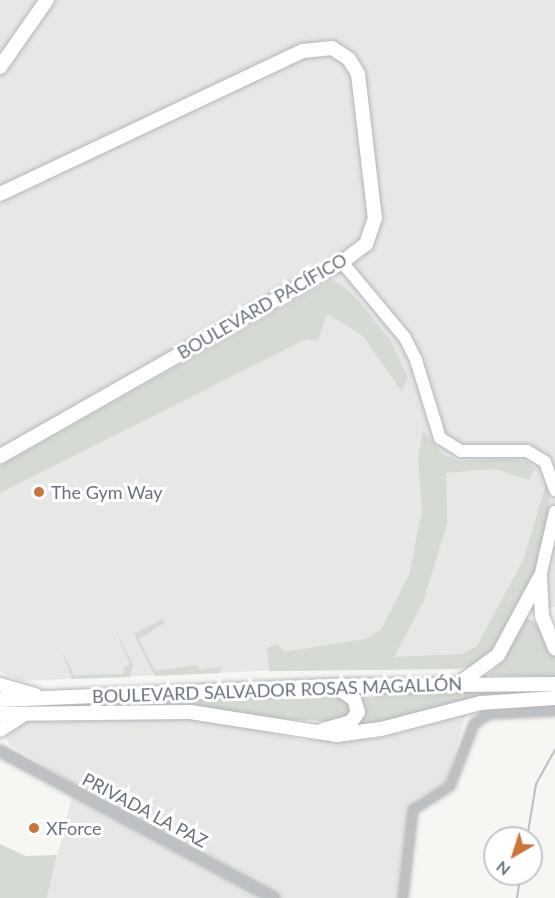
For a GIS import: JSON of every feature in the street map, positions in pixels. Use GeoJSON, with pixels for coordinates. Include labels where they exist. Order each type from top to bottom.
{"type":"FeatureCollection","features":[{"type":"Feature","properties":{"kind":"main road"},"geometry":{"type":"LineString","coordinates":[[0,67],[47,0]]}},
{"type":"Feature","properties":{"kind":"main road","name":"BOULEVARD PACÍFICO"},"geometry":{"type":"LineString","coordinates":[[0,194],[303,51],[324,46],[349,59],[358,74],[375,218],[366,243],[342,262],[0,456]]}},
{"type":"Feature","properties":{"kind":"main road"},"geometry":{"type":"LineString","coordinates":[[342,262],[405,338],[416,360],[440,438],[461,451],[527,451],[544,462],[555,490]]}},
{"type":"Feature","properties":{"kind":"main road"},"geometry":{"type":"LineString","coordinates":[[458,684],[498,655],[540,577],[555,512]]}},
{"type":"Feature","properties":{"kind":"main road"},"geometry":{"type":"LineString","coordinates":[[540,577],[542,616],[555,648]]}},
{"type":"Feature","properties":{"kind":"main road"},"geometry":{"type":"LineString","coordinates":[[2,684],[44,698]]}},
{"type":"Feature","properties":{"kind":"main road","name":"BOULEVARD SALVADOR ROSAS MAGALLÓN"},"geometry":{"type":"LineString","coordinates":[[0,700],[332,686],[555,684]]}},
{"type":"Feature","properties":{"kind":"main road"},"geometry":{"type":"LineString","coordinates":[[312,733],[346,724],[357,716],[354,699],[332,686]]}},
{"type":"Feature","properties":{"kind":"main road","name":"BOULEVARD SALVADOR ROSAS MAGALLÓN"},"geometry":{"type":"LineString","coordinates":[[0,714],[190,712],[312,733],[362,733],[481,703],[555,698]]}},
{"type":"Feature","properties":{"kind":"main road"},"geometry":{"type":"LineString","coordinates":[[0,730],[27,713]]}},
{"type":"Feature","properties":{"kind":"street"},"geometry":{"type":"LineString","coordinates":[[403,898],[413,810],[450,786],[474,724],[489,714],[555,711]]}},
{"type":"Feature","properties":{"kind":"street","name":"PRIVADA LA PAZ"},"geometry":{"type":"LineString","coordinates":[[0,751],[274,898]]}},
{"type":"Feature","properties":{"kind":"shaded area"},"geometry":{"type":"Polygon","coordinates":[[[0,0],[555,0],[555,607],[513,610],[456,669],[257,671],[20,681],[0,672],[0,0]]]}},
{"type":"Feature","properties":{"kind":"shaded area"},"geometry":{"type":"Polygon","coordinates":[[[331,280],[342,285],[359,301],[392,343],[408,378],[402,392],[362,335],[327,314],[318,341],[306,339],[0,493],[0,466],[331,280]]]}},
{"type":"Feature","properties":{"kind":"shaded area"},"geometry":{"type":"Polygon","coordinates":[[[423,430],[442,454],[459,461],[508,459],[527,462],[535,469],[529,480],[495,469],[446,473],[447,524],[423,602],[394,657],[462,654],[477,646],[523,560],[547,482],[550,511],[538,568],[491,657],[476,666],[456,669],[269,671],[267,648],[277,644],[284,652],[365,639],[381,630],[409,575],[422,510],[418,459],[423,430]]]}},
{"type":"Feature","properties":{"kind":"shaded area"},"geometry":{"type":"Polygon","coordinates":[[[526,617],[535,622],[555,656],[555,677],[488,675],[503,661],[526,617]]]}},
{"type":"Feature","properties":{"kind":"shaded area"},"geometry":{"type":"Polygon","coordinates":[[[163,619],[165,623],[139,639],[155,671],[197,665],[199,670],[222,667],[219,673],[155,676],[134,634],[163,619]]]}},
{"type":"Feature","properties":{"kind":"shaded area"},"geometry":{"type":"Polygon","coordinates":[[[113,626],[133,665],[130,677],[72,679],[62,652],[74,675],[123,674],[124,667],[130,664],[113,626]]]}},
{"type":"Feature","properties":{"kind":"shaded area"},"geometry":{"type":"Polygon","coordinates":[[[555,691],[475,698],[364,727],[350,726],[361,702],[357,692],[555,691]]]}},
{"type":"Feature","properties":{"kind":"shaded area"},"geometry":{"type":"Polygon","coordinates":[[[342,696],[348,700],[352,712],[339,722],[280,719],[192,705],[0,710],[0,706],[342,696]]]}},
{"type":"Feature","properties":{"kind":"shaded area"},"geometry":{"type":"Polygon","coordinates":[[[466,714],[446,783],[419,798],[409,811],[408,840],[398,898],[47,898],[75,784],[9,744],[6,737],[22,720],[169,717],[233,723],[302,740],[349,740],[381,738],[466,714]]]}},
{"type":"Feature","properties":{"kind":"shaded area"},"geometry":{"type":"Polygon","coordinates":[[[0,844],[26,856],[57,855],[47,898],[0,898],[0,844]]]}},
{"type":"Feature","properties":{"kind":"waterway"},"geometry":{"type":"LineString","coordinates":[[529,826],[536,784],[555,750]]}},
{"type":"Feature","properties":{"kind":"waterway"},"geometry":{"type":"LineString","coordinates":[[517,898],[519,886]]}},
{"type":"Feature","properties":{"kind":"place","name":"The Gym Way"},"geometry":{"type":"Point","coordinates":[39,492]}},
{"type":"Feature","properties":{"kind":"place","name":"XForce"},"geometry":{"type":"Point","coordinates":[34,828]}}]}
